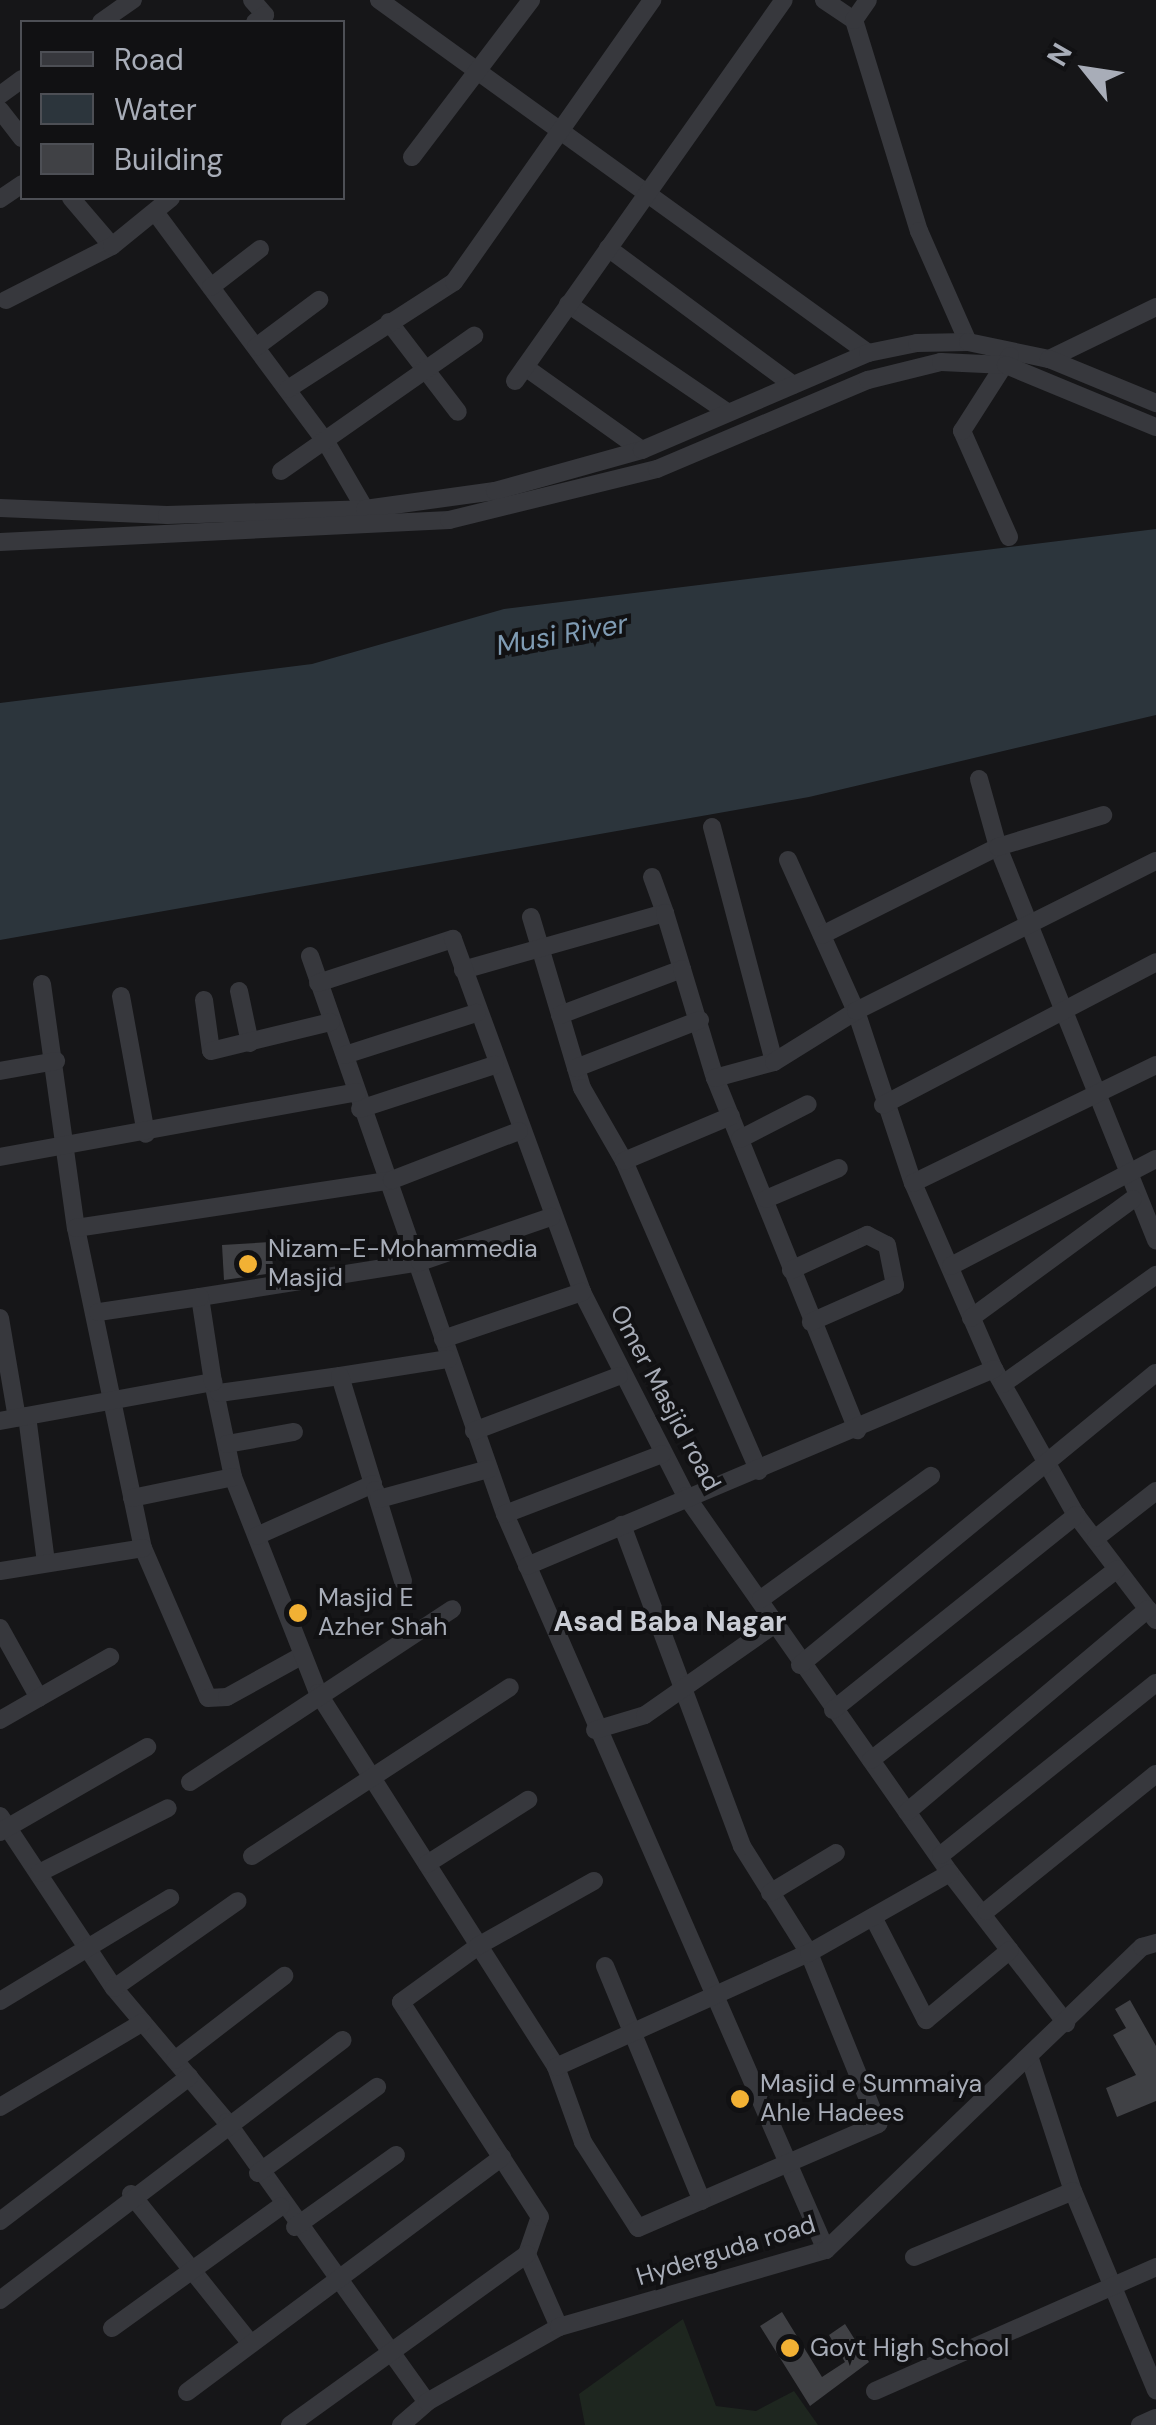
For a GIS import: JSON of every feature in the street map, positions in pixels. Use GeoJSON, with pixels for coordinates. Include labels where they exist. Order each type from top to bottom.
{"type":"FeatureCollection","features":[{"type":"Feature","properties":{"kind":"street"},"geometry":{"type":"LineString","coordinates":[[105,20],[133,0]]}},
{"type":"Feature","properties":{"kind":"street"},"geometry":{"type":"LineString","coordinates":[[252,0],[264,20]]}},
{"type":"Feature","properties":{"kind":"street"},"geometry":{"type":"LineString","coordinates":[[379,0],[557,133],[868,353]]}},
{"type":"Feature","properties":{"kind":"street"},"geometry":{"type":"LineString","coordinates":[[412,157],[530,0]]}},
{"type":"Feature","properties":{"kind":"street"},"geometry":{"type":"LineString","coordinates":[[288,389],[454,282],[652,0]]}},
{"type":"Feature","properties":{"kind":"street"},"geometry":{"type":"LineString","coordinates":[[642,450],[520,374],[784,0]]}},
{"type":"Feature","properties":{"kind":"street"},"geometry":{"type":"LineString","coordinates":[[824,0],[854,20],[919,231],[968,342]]}},
{"type":"Feature","properties":{"kind":"street"},"geometry":{"type":"LineString","coordinates":[[854,20],[868,0]]}},
{"type":"Feature","properties":{"kind":"street"},"geometry":{"type":"LineString","coordinates":[[0,110],[20,135]]}},
{"type":"Feature","properties":{"kind":"street"},"geometry":{"type":"LineString","coordinates":[[73,200],[112,246]]}},
{"type":"Feature","properties":{"kind":"street"},"geometry":{"type":"LineString","coordinates":[[6,300],[112,246],[169,200]]}},
{"type":"Feature","properties":{"kind":"street"},"geometry":{"type":"LineString","coordinates":[[154,212],[326,442],[365,509]]}},
{"type":"Feature","properties":{"kind":"street"},"geometry":{"type":"LineString","coordinates":[[608,248],[793,385]]}},
{"type":"Feature","properties":{"kind":"street"},"geometry":{"type":"LineString","coordinates":[[211,287],[260,250]]}},
{"type":"Feature","properties":{"kind":"street"},"geometry":{"type":"LineString","coordinates":[[256,347],[320,300]]}},
{"type":"Feature","properties":{"kind":"street"},"geometry":{"type":"LineString","coordinates":[[568,304],[726,412]]}},
{"type":"Feature","properties":{"kind":"street"},"geometry":{"type":"LineString","coordinates":[[1049,359],[1156,308]]}},
{"type":"Feature","properties":{"kind":"street"},"geometry":{"type":"LineString","coordinates":[[389,322],[458,412]]}},
{"type":"Feature","properties":{"kind":"street"},"geometry":{"type":"LineString","coordinates":[[281,471],[428,372],[474,336]]}},
{"type":"Feature","properties":{"kind":"street"},"geometry":{"type":"LineString","coordinates":[[0,508],[167,515],[365,509],[495,490],[642,450],[868,353],[968,342],[1156,427]]}},
{"type":"Feature","properties":{"kind":"street"},"geometry":{"type":"LineString","coordinates":[[1009,358],[962,431],[1010,537]]}},
{"type":"Feature","properties":{"kind":"street"},"geometry":{"type":"LineString","coordinates":[[0,542],[363,529],[545,502],[657,469],[906,368],[1009,358],[1049,359],[1156,403]]}},
{"type":"Feature","properties":{"kind":"street"},"geometry":{"type":"LineString","coordinates":[[167,515],[168,536]]}},
{"type":"Feature","properties":{"kind":"street"},"geometry":{"type":"LineString","coordinates":[[979,779],[998,847],[1066,1010],[1134,1199],[1156,1241]]}},
{"type":"Feature","properties":{"kind":"street"},"geometry":{"type":"LineString","coordinates":[[822,935],[998,847],[1103,815]]}},
{"type":"Feature","properties":{"kind":"street"},"geometry":{"type":"LineString","coordinates":[[712,827],[774,1062]]}},
{"type":"Feature","properties":{"kind":"street"},"geometry":{"type":"LineString","coordinates":[[788,860],[856,1011],[883,1104],[913,1183],[998,1376],[1076,1516],[1152,1615],[907,1812]]}},
{"type":"Feature","properties":{"kind":"street"},"geometry":{"type":"LineString","coordinates":[[715,1078],[774,1062],[856,1011],[1028,921],[1156,862]]}},
{"type":"Feature","properties":{"kind":"street"},"geometry":{"type":"LineString","coordinates":[[652,877],[700,1020],[715,1078],[857,1430]]}},
{"type":"Feature","properties":{"kind":"street"},"geometry":{"type":"LineString","coordinates":[[463,970],[664,913]]}},
{"type":"Feature","properties":{"kind":"street"},"geometry":{"type":"LineString","coordinates":[[531,917],[576,1068],[624,1161],[759,1471]]}},
{"type":"Feature","properties":{"kind":"street","name":"Omer Masjid road"},"geometry":{"type":"LineString","coordinates":[[318,983],[452,940],[550,1217],[620,1376],[662,1454],[686,1496],[761,1600],[772,1626],[941,1855],[950,1873],[986,1911],[1010,1950],[1066,2023]]}},
{"type":"Feature","properties":{"kind":"street"},"geometry":{"type":"LineString","coordinates":[[310,956],[359,1100],[392,1180],[449,1359],[505,1514],[595,1730],[791,2160],[826,2250]]}},
{"type":"Feature","properties":{"kind":"street"},"geometry":{"type":"LineString","coordinates":[[883,1104],[1156,962]]}},
{"type":"Feature","properties":{"kind":"street"},"geometry":{"type":"LineString","coordinates":[[560,1015],[682,970]]}},
{"type":"Feature","properties":{"kind":"street"},"geometry":{"type":"LineString","coordinates":[[42,984],[69,1140],[76,1228],[98,1312],[143,1548],[208,1698],[227,1697],[301,1656]]}},
{"type":"Feature","properties":{"kind":"street"},"geometry":{"type":"LineString","coordinates":[[239,992],[250,1043]]}},
{"type":"Feature","properties":{"kind":"street"},"geometry":{"type":"LineString","coordinates":[[121,996],[146,1134]]}},
{"type":"Feature","properties":{"kind":"street"},"geometry":{"type":"LineString","coordinates":[[204,1000],[211,1051],[331,1022]]}},
{"type":"Feature","properties":{"kind":"street"},"geometry":{"type":"LineString","coordinates":[[345,1055],[476,1013]]}},
{"type":"Feature","properties":{"kind":"street"},"geometry":{"type":"LineString","coordinates":[[576,1068],[700,1020]]}},
{"type":"Feature","properties":{"kind":"street"},"geometry":{"type":"LineString","coordinates":[[0,1071],[56,1061]]}},
{"type":"Feature","properties":{"kind":"street"},"geometry":{"type":"LineString","coordinates":[[0,1157],[69,1140],[146,1134],[359,1100],[495,1064]]}},
{"type":"Feature","properties":{"kind":"street"},"geometry":{"type":"LineString","coordinates":[[913,1183],[1096,1099],[1156,1065]]}},
{"type":"Feature","properties":{"kind":"street"},"geometry":{"type":"LineString","coordinates":[[740,1140],[808,1104]]}},
{"type":"Feature","properties":{"kind":"street"},"geometry":{"type":"LineString","coordinates":[[624,1161],[731,1116]]}},
{"type":"Feature","properties":{"kind":"street"},"geometry":{"type":"LineString","coordinates":[[76,1228],[392,1180],[518,1131]]}},
{"type":"Feature","properties":{"kind":"street"},"geometry":{"type":"LineString","coordinates":[[951,1266],[1156,1158]]}},
{"type":"Feature","properties":{"kind":"street"},"geometry":{"type":"LineString","coordinates":[[766,1199],[838,1168]]}},
{"type":"Feature","properties":{"kind":"street"},"geometry":{"type":"LineString","coordinates":[[971,1318],[1134,1199]]}},
{"type":"Feature","properties":{"kind":"street"},"geometry":{"type":"LineString","coordinates":[[98,1312],[420,1262],[550,1217]]}},
{"type":"Feature","properties":{"kind":"street"},"geometry":{"type":"LineString","coordinates":[[791,1270],[867,1235],[888,1245],[896,1285],[811,1322]]}},
{"type":"Feature","properties":{"kind":"street"},"geometry":{"type":"LineString","coordinates":[[527,1566],[686,1496],[998,1376],[1156,1276]]}},
{"type":"Feature","properties":{"kind":"street"},"geometry":{"type":"LineString","coordinates":[[444,1339],[582,1292]]}},
{"type":"Feature","properties":{"kind":"street"},"geometry":{"type":"LineString","coordinates":[[200,1297],[233,1477],[318,1694],[368,1779],[556,2067],[583,2142],[638,2228],[878,2124],[809,1953],[742,1846],[687,1689],[622,1525]]}},
{"type":"Feature","properties":{"kind":"street"},"geometry":{"type":"LineString","coordinates":[[0,1318],[15,1418],[46,1563]]}},
{"type":"Feature","properties":{"kind":"street"},"geometry":{"type":"LineString","coordinates":[[15,1418],[114,1400],[340,1376],[449,1359]]}},
{"type":"Feature","properties":{"kind":"street"},"geometry":{"type":"LineString","coordinates":[[800,1665],[1156,1373]]}},
{"type":"Feature","properties":{"kind":"street"},"geometry":{"type":"LineString","coordinates":[[340,1376],[403,1581]]}},
{"type":"Feature","properties":{"kind":"street"},"geometry":{"type":"LineString","coordinates":[[474,1432],[620,1376]]}},
{"type":"Feature","properties":{"kind":"street"},"geometry":{"type":"LineString","coordinates":[[228,1444],[294,1432]]}},
{"type":"Feature","properties":{"kind":"street"},"geometry":{"type":"LineString","coordinates":[[505,1514],[662,1454]]}},
{"type":"Feature","properties":{"kind":"street"},"geometry":{"type":"LineString","coordinates":[[257,1536],[376,1492],[489,1469]]}},
{"type":"Feature","properties":{"kind":"street"},"geometry":{"type":"LineString","coordinates":[[761,1600],[930,1476]]}},
{"type":"Feature","properties":{"kind":"street"},"geometry":{"type":"LineString","coordinates":[[132,1498],[233,1477]]}},
{"type":"Feature","properties":{"kind":"street"},"geometry":{"type":"LineString","coordinates":[[1096,1538],[1156,1491]]}},
{"type":"Feature","properties":{"kind":"street"},"geometry":{"type":"LineString","coordinates":[[834,1710],[1076,1516]]}},
{"type":"Feature","properties":{"kind":"street"},"geometry":{"type":"LineString","coordinates":[[0,1571],[143,1548]]}},
{"type":"Feature","properties":{"kind":"street"},"geometry":{"type":"LineString","coordinates":[[871,1760],[1117,1569]]}},
{"type":"Feature","properties":{"kind":"street"},"geometry":{"type":"LineString","coordinates":[[190,1782],[318,1694],[452,1610]]}},
{"type":"Feature","properties":{"kind":"street"},"geometry":{"type":"LineString","coordinates":[[595,1730],[645,1714],[687,1689],[772,1626]]}},
{"type":"Feature","properties":{"kind":"street"},"geometry":{"type":"LineString","coordinates":[[0,1628],[39,1698]]}},
{"type":"Feature","properties":{"kind":"street"},"geometry":{"type":"LineString","coordinates":[[0,1720],[110,1657]]}},
{"type":"Feature","properties":{"kind":"street"},"geometry":{"type":"LineString","coordinates":[[941,1855],[1156,1683]]}},
{"type":"Feature","properties":{"kind":"street"},"geometry":{"type":"LineString","coordinates":[[252,1856],[510,1687]]}},
{"type":"Feature","properties":{"kind":"street"},"geometry":{"type":"LineString","coordinates":[[147,1747],[3,1825],[114,1988],[226,2122],[295,2227],[337,2276],[427,2402]]}},
{"type":"Feature","properties":{"kind":"street"},"geometry":{"type":"LineString","coordinates":[[986,1911],[1156,1774]]}},
{"type":"Feature","properties":{"kind":"street"},"geometry":{"type":"LineString","coordinates":[[427,1864],[528,1800]]}},
{"type":"Feature","properties":{"kind":"street"},"geometry":{"type":"LineString","coordinates":[[39,1873],[168,1808]]}},
{"type":"Feature","properties":{"kind":"street"},"geometry":{"type":"LineString","coordinates":[[770,1893],[836,1853]]}},
{"type":"Feature","properties":{"kind":"street"},"geometry":{"type":"LineString","coordinates":[[556,2067],[712,1992],[809,1953],[950,1873]]}},
{"type":"Feature","properties":{"kind":"street"},"geometry":{"type":"LineString","coordinates":[[290,2425],[390,2348],[527,2254],[540,2218],[401,2002],[478,1946],[594,1881]]}},
{"type":"Feature","properties":{"kind":"street"},"geometry":{"type":"LineString","coordinates":[[0,2001],[170,1898]]}},
{"type":"Feature","properties":{"kind":"street"},"geometry":{"type":"LineString","coordinates":[[114,1988],[238,1901]]}},
{"type":"Feature","properties":{"kind":"street"},"geometry":{"type":"LineString","coordinates":[[872,1917],[926,2020],[1010,1950]]}},
{"type":"Feature","properties":{"kind":"street","name":"Hyderguda road"},"geometry":{"type":"LineString","coordinates":[[401,2425],[427,2402],[559,2327],[826,2250],[1142,1947],[1156,1942]]}},
{"type":"Feature","properties":{"kind":"street"},"geometry":{"type":"LineString","coordinates":[[605,1966],[702,2201]]}},
{"type":"Feature","properties":{"kind":"street"},"geometry":{"type":"LineString","coordinates":[[175,2060],[284,1976]]}},
{"type":"Feature","properties":{"kind":"street"},"geometry":{"type":"LineString","coordinates":[[0,2107],[143,2022]]}},
{"type":"Feature","properties":{"kind":"street"},"geometry":{"type":"LineString","coordinates":[[0,2300],[131,2194],[342,2040]]}},
{"type":"Feature","properties":{"kind":"street"},"geometry":{"type":"LineString","coordinates":[[1030,2058],[1073,2190],[1156,2390]]}},
{"type":"Feature","properties":{"kind":"street"},"geometry":{"type":"LineString","coordinates":[[0,2221],[188,2077]]}},
{"type":"Feature","properties":{"kind":"street"},"geometry":{"type":"LineString","coordinates":[[258,2173],[377,2087]]}},
{"type":"Feature","properties":{"kind":"street"},"geometry":{"type":"LineString","coordinates":[[295,2227],[396,2155]]}},
{"type":"Feature","properties":{"kind":"street"},"geometry":{"type":"LineString","coordinates":[[187,2392],[337,2276],[502,2158]]}},
{"type":"Feature","properties":{"kind":"street"},"geometry":{"type":"LineString","coordinates":[[914,2257],[1073,2190]]}},
{"type":"Feature","properties":{"kind":"street"},"geometry":{"type":"LineString","coordinates":[[131,2194],[251,2344]]}},
{"type":"Feature","properties":{"kind":"street"},"geometry":{"type":"LineString","coordinates":[[112,2328],[281,2206]]}},
{"type":"Feature","properties":{"kind":"street"},"geometry":{"type":"LineString","coordinates":[[527,2254],[559,2327]]}},
{"type":"Feature","properties":{"kind":"street"},"geometry":{"type":"LineString","coordinates":[[875,2391],[1156,2268]]}},
{"type":"Feature","properties":{"kind":"street"},"geometry":{"type":"LineString","coordinates":[[1140,2425],[1156,2418]]}},
{"type":"Feature","properties":{"kind":"shaded area"},"geometry":{"type":"Polygon","coordinates":[[[683,2319],[716,2406],[756,2411],[794,2391],[818,2425],[585,2425],[579,2394],[683,2319]]]}},
{"type":"Feature","properties":{"kind":"water","name":"Musi River"},"geometry":{"type":"Polygon","coordinates":[[[1156,529],[1156,715],[809,797],[0,940],[0,703],[312,664],[504,609],[1156,529]]]}},
{"type":"Feature","properties":{"kind":"building","name":"Nizam-E-Mohammedia Masjid"},"geometry":{"type":"Polygon","coordinates":[[[270,1242],[274,1273],[224,1280],[222,1245],[270,1242]]]}},
{"type":"Feature","properties":{"kind":"building"},"geometry":{"type":"Polygon","coordinates":[[[1130,2000],[1156,2046],[1156,2101],[1117,2117],[1106,2088],[1136,2075],[1113,2035],[1126,2028],[1115,2009],[1130,2000]]]}},
{"type":"Feature","properties":{"kind":"building","name":"Govt High School"},"geometry":{"type":"Polygon","coordinates":[[[782,2312],[822,2377],[845,2362],[829,2335],[845,2324],[869,2362],[810,2406],[760,2326],[782,2312]]]}},
{"type":"Feature","properties":{"kind":"place","name":"Nizam-E-Mohammedia Masjid"},"geometry":{"type":"Point","coordinates":[248,1264]}},
{"type":"Feature","properties":{"kind":"place","name":"Masjid E Azher Shah"},"geometry":{"type":"Point","coordinates":[298,1613]}},
{"type":"Feature","properties":{"kind":"place","name":"Masjid e Summaiya Ahle Hadees"},"geometry":{"type":"Point","coordinates":[740,2099]}},
{"type":"Feature","properties":{"kind":"place","name":"Govt High School"},"geometry":{"type":"Point","coordinates":[790,2348]}},
{"type":"Feature","properties":{"kind":"district","name":"Asad Baba Nagar"},"geometry":{"type":"Point","coordinates":[670,1622]}}]}
